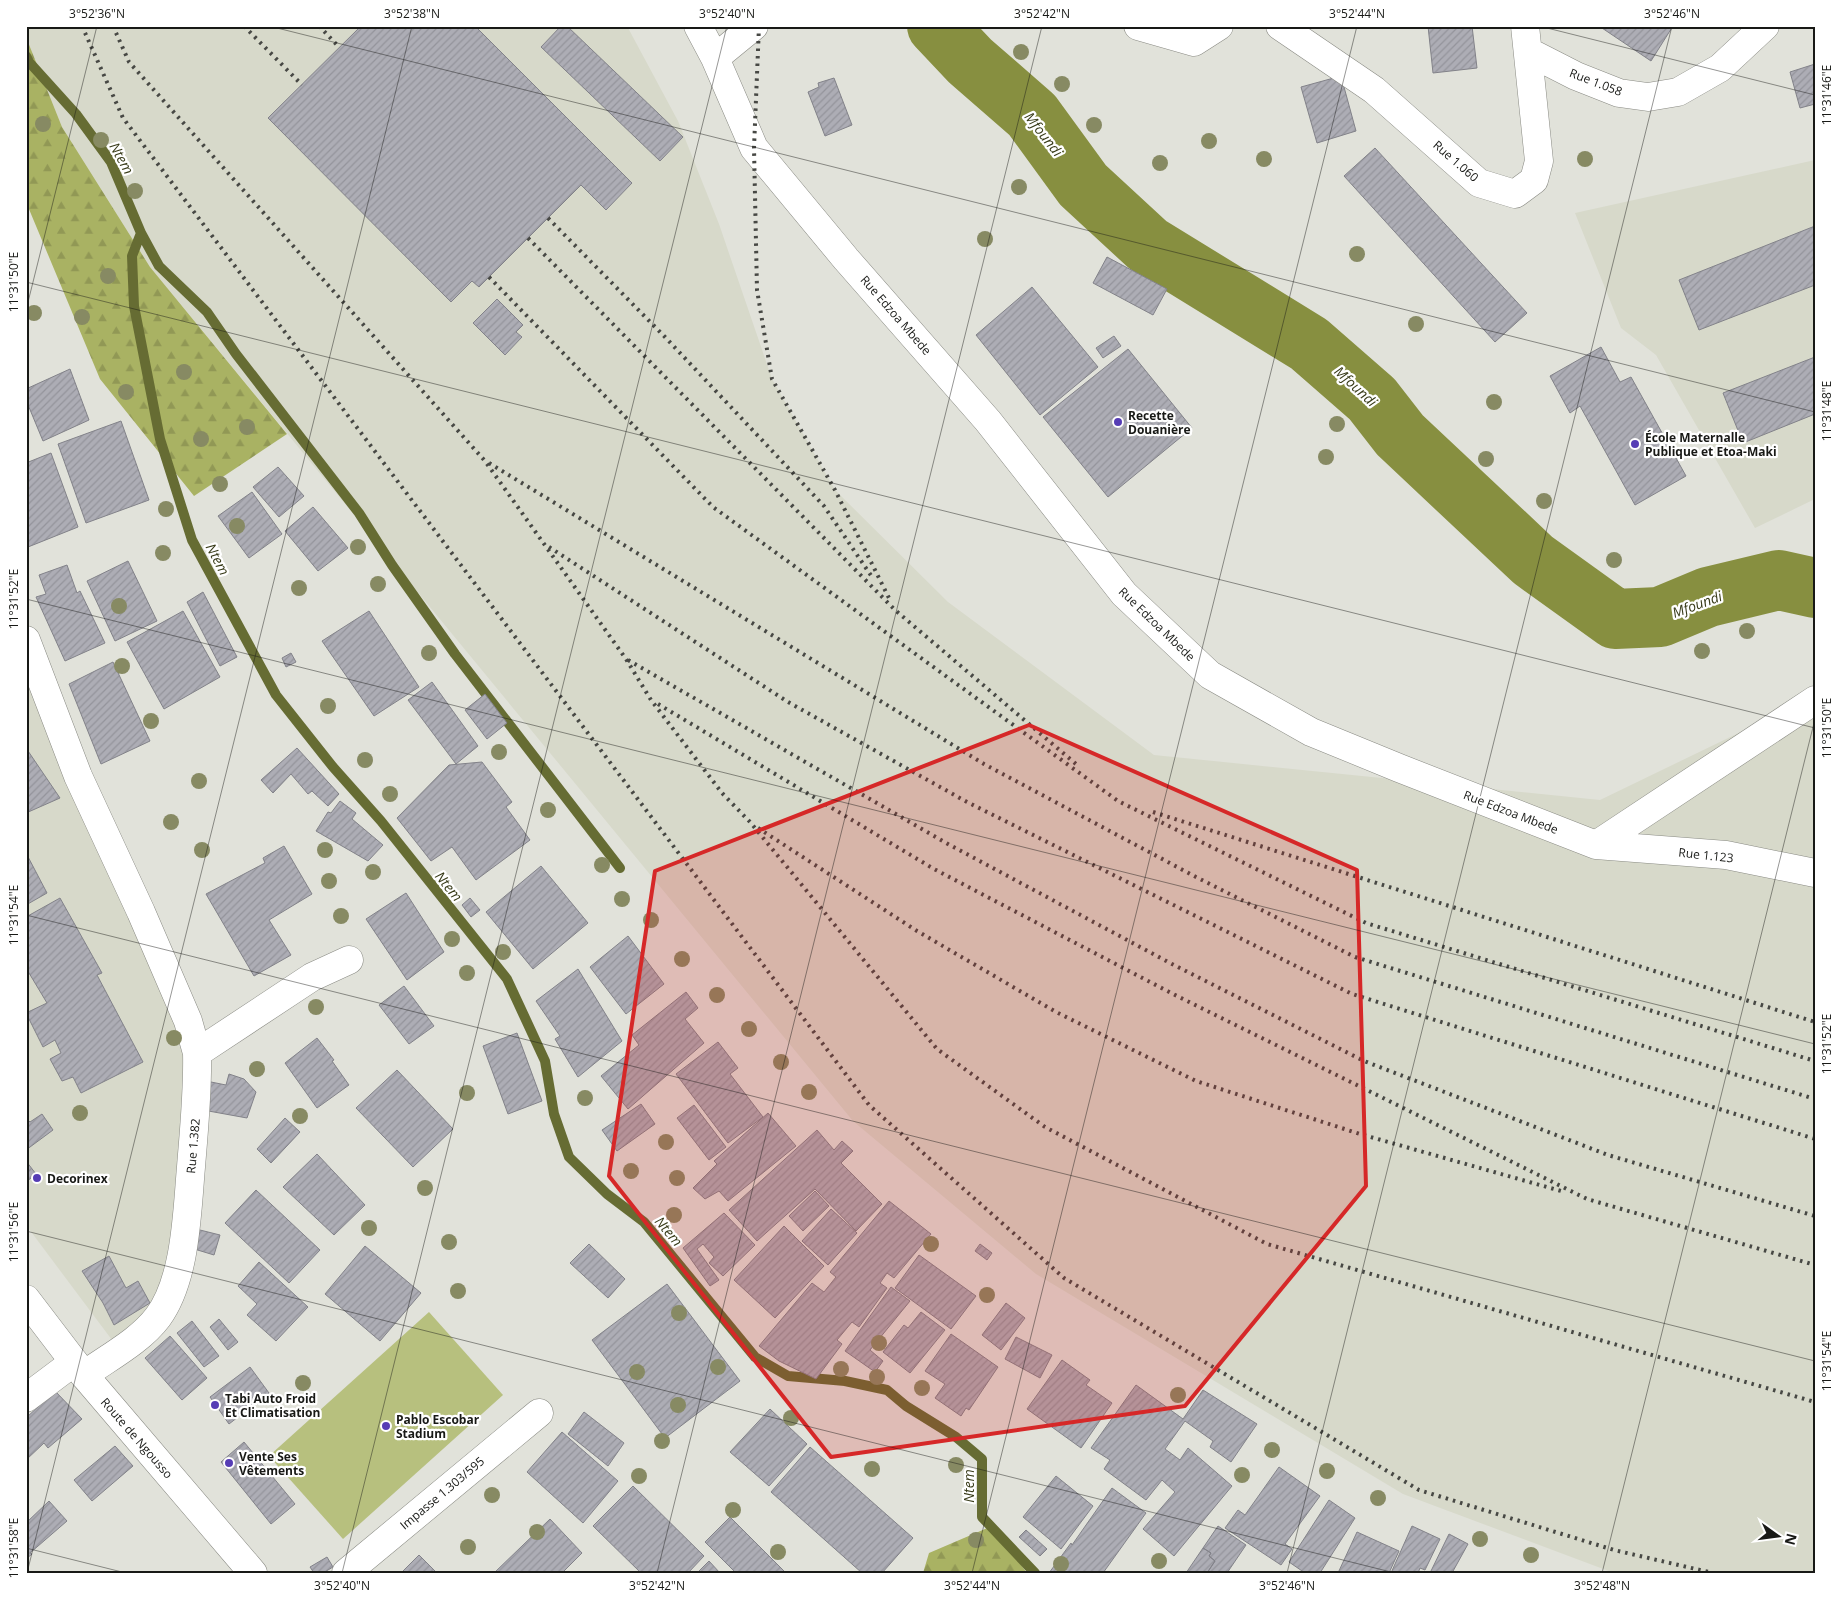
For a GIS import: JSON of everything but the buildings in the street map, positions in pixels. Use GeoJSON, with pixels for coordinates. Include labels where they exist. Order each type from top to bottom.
{"type":"FeatureCollection","features":[{"type":"Feature","properties":{"kind":"street","name":"Rue Edzoa Mbede"},"geometry":{"type":"LineString","coordinates":[[698,26],[715,58],[754,148],[846,259],[988,421],[1124,594],[1210,675],[1312,732],[1596,845]]}},
{"type":"Feature","properties":{"kind":"street"},"geometry":{"type":"LineString","coordinates":[[715,58],[754,26]]}},
{"type":"Feature","properties":{"kind":"street"},"geometry":{"type":"LineString","coordinates":[[1138,26],[1194,42],[1219,26]]}},
{"type":"Feature","properties":{"kind":"street","name":"Rue 1.060"},"geometry":{"type":"LineString","coordinates":[[1280,26],[1374,90],[1479,183],[1515,194],[1534,180],[1539,161],[1527,39]]}},
{"type":"Feature","properties":{"kind":"street","name":"Rue 1.058"},"geometry":{"type":"LineString","coordinates":[[1527,39],[1576,76],[1619,93],[1648,97],[1678,92],[1720,68],[1765,26]]}},
{"type":"Feature","properties":{"kind":"street","name":"Rue 1.382"},"geometry":{"type":"LineString","coordinates":[[26,640],[78,776],[141,912],[188,1021],[197,1053],[198,1085],[184,1246],[170,1294],[158,1316],[142,1334],[26,1398]]}},
{"type":"Feature","properties":{"kind":"street"},"geometry":{"type":"LineString","coordinates":[[1596,845],[1815,700]]}},
{"type":"Feature","properties":{"kind":"street","name":"Rue 1.123"},"geometry":{"type":"LineString","coordinates":[[1596,845],[1726,855],[1815,873]]}},
{"type":"Feature","properties":{"kind":"street"},"geometry":{"type":"LineString","coordinates":[[197,1053],[312,977],[349,960]]}},
{"type":"Feature","properties":{"kind":"street","name":"Route de Ngousso"},"geometry":{"type":"LineString","coordinates":[[26,1299],[79,1369],[253,1573]]}},
{"type":"Feature","properties":{"kind":"street","name":"Impasse 1.303/595"},"geometry":{"type":"LineString","coordinates":[[346,1573],[539,1413]]}},
{"type":"Feature","properties":{"kind":"highlighted area"},"geometry":{"type":"Polygon","coordinates":[[[1029,725],[1357,870],[1366,1186],[1185,1406],[831,1457],[609,1176],[655,871],[1029,725]]]}},
{"type":"Feature","properties":{"kind":"shaded area"},"geometry":{"type":"Polygon","coordinates":[[[26,26],[627,26],[678,121],[719,224],[772,379],[835,490],[948,602],[1154,755],[1600,800],[1815,696],[1815,1573],[1614,1573],[1403,1494],[1036,1274],[853,1121],[150,267],[62,127],[26,37],[26,26]]]}},
{"type":"Feature","properties":{"kind":"shaded area"},"geometry":{"type":"Polygon","coordinates":[[[1815,160],[1815,499],[1755,528],[1656,355],[1621,328],[1575,213],[1815,160]]]}},
{"type":"Feature","properties":{"kind":"shaded area"},"geometry":{"type":"Polygon","coordinates":[[[26,666],[191,1061],[184,1232],[149,1310],[112,1340],[26,1225],[26,666]]]}},
{"type":"Feature","properties":{"kind":"green space"},"geometry":{"type":"Polygon","coordinates":[[[26,37],[62,127],[150,267],[287,434],[194,496],[100,379],[26,202],[26,37]]]}},
{"type":"Feature","properties":{"kind":"green space","name":"Pablo Escobar Stadium"},"geometry":{"type":"Polygon","coordinates":[[[429,1312],[503,1395],[343,1539],[269,1456],[429,1312]]]}},
{"type":"Feature","properties":{"kind":"green space"},"geometry":{"type":"Polygon","coordinates":[[[992,1526],[1027,1573],[923,1573],[929,1553],[992,1526]]]}},
{"type":"Feature","properties":{"kind":"waterway","name":"Mfoundi"},"geometry":{"type":"LineString","coordinates":[[937,26],[970,61],[1032,115],[1083,185],[1148,245],[1309,344],[1372,399],[1400,435],[1533,560],[1615,619],[1660,617],[1708,597],[1779,580],[1815,588]]}},
{"type":"Feature","properties":{"kind":"waterway","name":"Ntem"},"geometry":{"type":"LineString","coordinates":[[26,56],[29,62],[76,114],[111,162],[141,233],[132,256],[134,306],[160,439],[192,540],[276,695],[333,767],[381,821],[507,979],[545,1061],[554,1114],[569,1157],[607,1194],[644,1222],[755,1357],[788,1376],[845,1381],[887,1390],[906,1406],[956,1437],[982,1459],[982,1517],[1035,1573]]}},
{"type":"Feature","properties":{"kind":"waterway"},"geometry":{"type":"LineString","coordinates":[[141,233],[159,266],[207,312],[236,354],[359,513],[392,565],[455,654],[620,868]]}},
{"type":"Feature","properties":{"kind":"railway"},"geometry":{"type":"LineString","coordinates":[[82,26],[123,118],[869,1105],[1064,1278],[1419,1490],[1614,1550],[1713,1573]]}},
{"type":"Feature","properties":{"kind":"railway"},"geometry":{"type":"LineString","coordinates":[[113,26],[129,62],[485,461],[626,659],[651,700],[722,793],[750,822],[937,1049],[1045,1127],[1267,1244],[1815,1402]]}},
{"type":"Feature","properties":{"kind":"railway"},"geometry":{"type":"LineString","coordinates":[[244,26],[302,85]]}},
{"type":"Feature","properties":{"kind":"railway"},"geometry":{"type":"LineString","coordinates":[[319,26],[339,47]]}},
{"type":"Feature","properties":{"kind":"railway"},"geometry":{"type":"LineString","coordinates":[[759,26],[754,148],[757,290],[772,379],[835,490],[890,600]]}},
{"type":"Feature","properties":{"kind":"railway"},"geometry":{"type":"LineString","coordinates":[[548,218],[665,337],[824,506],[872,577]]}},
{"type":"Feature","properties":{"kind":"railway"},"geometry":{"type":"LineString","coordinates":[[528,238],[895,610],[1076,764]]}},
{"type":"Feature","properties":{"kind":"railway"},"geometry":{"type":"LineString","coordinates":[[489,277],[713,507],[1118,801],[1366,923],[1815,1061]]}},
{"type":"Feature","properties":{"kind":"railway"},"geometry":{"type":"LineString","coordinates":[[489,463],[984,764],[1196,877],[1355,957],[1815,1099]]}},
{"type":"Feature","properties":{"kind":"railway"},"geometry":{"type":"LineString","coordinates":[[549,547],[788,702],[967,802],[1352,994],[1815,1139]]}},
{"type":"Feature","properties":{"kind":"railway"},"geometry":{"type":"LineString","coordinates":[[628,660],[948,844],[1170,963],[1364,1061],[1608,1155],[1815,1216]]}},
{"type":"Feature","properties":{"kind":"railway"},"geometry":{"type":"LineString","coordinates":[[658,704],[934,869],[1173,994],[1587,1199],[1815,1265]]}},
{"type":"Feature","properties":{"kind":"railway"},"geometry":{"type":"LineString","coordinates":[[1153,812],[1815,1022]]}},
{"type":"Feature","properties":{"kind":"railway"},"geometry":{"type":"LineString","coordinates":[[758,828],[917,931],[1056,1012],[1196,1081],[1360,1134],[1561,1191]]}},
{"type":"Feature","properties":{"kind":"place","name":"Recette Douanière"},"geometry":{"type":"Point","coordinates":[1118,422]}},
{"type":"Feature","properties":{"kind":"place","name":"École Maternalle Publique et Etoa-Maki"},"geometry":{"type":"Point","coordinates":[1635,444]}},
{"type":"Feature","properties":{"kind":"place","name":"Decorinex"},"geometry":{"type":"Point","coordinates":[37,1178]}},
{"type":"Feature","properties":{"kind":"place","name":"Tabi Auto Froid Et Climatisation"},"geometry":{"type":"Point","coordinates":[215,1405]}},
{"type":"Feature","properties":{"kind":"place","name":"Pablo Escobar Stadium"},"geometry":{"type":"Point","coordinates":[386,1426]}},
{"type":"Feature","properties":{"kind":"place","name":"Vente Ses Vêtements"},"geometry":{"type":"Point","coordinates":[229,1463]}}]}
